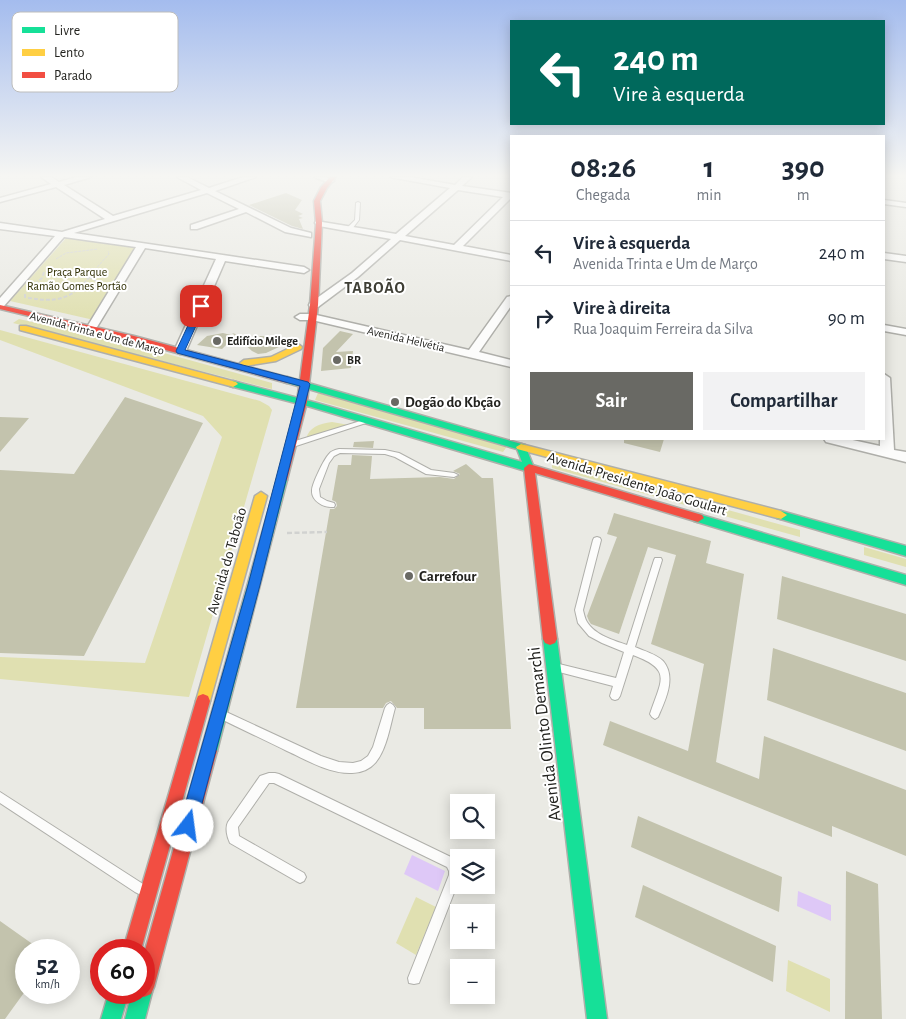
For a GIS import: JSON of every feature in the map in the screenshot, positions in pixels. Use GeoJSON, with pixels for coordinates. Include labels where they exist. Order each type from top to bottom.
{"type":"FeatureCollection","features":[{"type":"Feature","properties":{"kind":"main road","name":"Avenida do Taboão"},"geometry":{"type":"LineString","coordinates":[[155,947],[302,402],[305,384],[306,317],[304,270],[308,225]]}},
{"type":"Feature","properties":{"kind":"main road","name":"Avenida do Taboão"},"geometry":{"type":"LineString","coordinates":[[287,404],[306,317],[314,305],[319,225]]}},
{"type":"Feature","properties":{"kind":"main road","name":"Avenida Trinta e Um de Março"},"geometry":{"type":"LineString","coordinates":[[0,305],[76,324]]}},
{"type":"Feature","properties":{"kind":"main road","name":"Avenida Trinta e Um de Março"},"geometry":{"type":"LineString","coordinates":[[302,402],[287,404],[10,323],[20,318],[29,317],[92,327],[222,362],[293,373],[305,384]]}},
{"type":"Feature","properties":{"kind":"main road"},"geometry":{"type":"LineString","coordinates":[[222,362],[264,363],[287,355],[298,348]]}},
{"type":"Feature","properties":{"kind":"main road","name":"Avenida Presidente João Goulart"},"geometry":{"type":"LineString","coordinates":[[305,384],[522,447],[808,522],[906,551]]}},
{"type":"Feature","properties":{"kind":"main road","name":"Avenida Presidente João Goulart"},"geometry":{"type":"LineString","coordinates":[[302,402],[906,580]]}},
{"type":"Feature","properties":{"kind":"main road"},"geometry":{"type":"LineString","coordinates":[[326,420],[365,420]]}},
{"type":"Feature","properties":{"kind":"main road"},"geometry":{"type":"LineString","coordinates":[[292,440],[310,426]]}},
{"type":"Feature","properties":{"kind":"main road","name":"Avenida Olinto Demarchi"},"geometry":{"type":"LineString","coordinates":[[522,447],[529,468],[597,1019]]}},
{"type":"Feature","properties":{"kind":"main road","name":"Avenida do Taboão"},"geometry":{"type":"LineString","coordinates":[[135,939],[264,484]]}},
{"type":"Feature","properties":{"kind":"main road"},"geometry":{"type":"LineString","coordinates":[[806,550],[812,547],[817,538],[808,522]]}},
{"type":"Feature","properties":{"kind":"main road"},"geometry":{"type":"LineString","coordinates":[[858,537],[851,540],[847,548],[849,556],[860,566]]}},
{"type":"Feature","properties":{"kind":"main road"},"geometry":{"type":"LineString","coordinates":[[111,1019],[116,1004]]}},
{"type":"Feature","properties":{"kind":"main road"},"geometry":{"type":"LineString","coordinates":[[135,1019],[139,1004]]}},
{"type":"Feature","properties":{"kind":"street"},"geometry":{"type":"LineString","coordinates":[[0,305],[56,240],[64,234],[94,225]]}},
{"type":"Feature","properties":{"kind":"street"},"geometry":{"type":"LineString","coordinates":[[194,227],[201,225]]}},
{"type":"Feature","properties":{"kind":"street"},"geometry":{"type":"LineString","coordinates":[[276,225],[288,230],[308,235]]}},
{"type":"Feature","properties":{"kind":"street"},"geometry":{"type":"LineString","coordinates":[[329,225],[510,258]]}},
{"type":"Feature","properties":{"kind":"street"},"geometry":{"type":"LineString","coordinates":[[314,305],[355,275],[412,225]]}},
{"type":"Feature","properties":{"kind":"street"},"geometry":{"type":"LineString","coordinates":[[456,248],[480,225]]}},
{"type":"Feature","properties":{"kind":"street"},"geometry":{"type":"LineString","coordinates":[[0,226],[122,242],[304,270]]}},
{"type":"Feature","properties":{"kind":"street"},"geometry":{"type":"LineString","coordinates":[[92,327],[142,245]]}},
{"type":"Feature","properties":{"kind":"street"},"geometry":{"type":"LineString","coordinates":[[885,256],[906,259]]}},
{"type":"Feature","properties":{"kind":"street"},"geometry":{"type":"LineString","coordinates":[[180,351],[222,257]]}},
{"type":"Feature","properties":{"kind":"street"},"geometry":{"type":"LineString","coordinates":[[471,355],[510,300]]}},
{"type":"Feature","properties":{"kind":"street","name":"Avenida Helvétia"},"geometry":{"type":"LineString","coordinates":[[306,317],[510,364]]}},
{"type":"Feature","properties":{"kind":"street"},"geometry":{"type":"LineString","coordinates":[[885,328],[906,332]]}},
{"type":"Feature","properties":{"kind":"street"},"geometry":{"type":"LineString","coordinates":[[885,403],[887,452]]}},
{"type":"Feature","properties":{"kind":"street"},"geometry":{"type":"LineString","coordinates":[[835,440],[906,457]]}},
{"type":"Feature","properties":{"kind":"lane"},"geometry":{"type":"LineString","coordinates":[[350,228],[353,225]]}},
{"type":"Feature","properties":{"kind":"lane"},"geometry":{"type":"LineString","coordinates":[[292,440],[365,420]]}},
{"type":"Feature","properties":{"kind":"lane"},"geometry":{"type":"LineString","coordinates":[[331,505],[324,504],[317,498],[315,489],[330,456],[339,451],[385,452],[397,455],[429,472],[454,475]]}},
{"type":"Feature","properties":{"kind":"lane"},"geometry":{"type":"LineString","coordinates":[[596,540],[579,610],[579,617],[588,632],[655,661],[665,673],[665,681],[655,714]]}},
{"type":"Feature","properties":{"kind":"lane"},"geometry":{"type":"LineString","coordinates":[[615,696],[658,560]]}},
{"type":"Feature","properties":{"kind":"lane"},"geometry":{"type":"LineString","coordinates":[[554,667],[619,682]]}},
{"type":"Feature","properties":{"kind":"lane"},"geometry":{"type":"LineString","coordinates":[[200,711],[219,713],[334,767],[355,769],[365,767],[378,750],[383,739],[390,708]]}},
{"type":"Feature","properties":{"kind":"lane"},"geometry":{"type":"LineString","coordinates":[[300,877],[234,839],[232,833],[232,826],[264,780],[269,778],[275,778],[451,863],[455,869],[455,875],[414,978]]}},
{"type":"Feature","properties":{"kind":"lane"},"geometry":{"type":"LineString","coordinates":[[0,797],[149,896]]}},
{"type":"Feature","properties":{"kind":"path"},"geometry":{"type":"LineString","coordinates":[[47,268],[42,278],[26,293],[25,297],[48,301],[61,300],[76,293],[101,260],[109,254],[106,248],[122,242]]}},
{"type":"Feature","properties":{"kind":"path"},"geometry":{"type":"LineString","coordinates":[[53,262],[66,253],[102,249]]}},
{"type":"Feature","properties":{"kind":"path"},"geometry":{"type":"LineString","coordinates":[[90,277],[96,282],[96,291]]}},
{"type":"Feature","properties":{"kind":"path"},"geometry":{"type":"LineString","coordinates":[[268,533],[326,532]]}},
{"type":"Feature","properties":{"kind":"green space","name":"Praça Parque Ramão Gomes Portão"},"geometry":{"type":"Polygon","coordinates":[[[67,237],[138,247],[94,320],[10,301],[67,237]]]}},
{"type":"Feature","properties":{"kind":"green space"},"geometry":{"type":"Polygon","coordinates":[[[19,319],[59,328],[70,327],[272,383],[272,389],[13,323],[19,319]]]}},
{"type":"Feature","properties":{"kind":"green space"},"geometry":{"type":"Polygon","coordinates":[[[0,330],[260,401],[272,410],[189,697],[0,679],[0,657],[145,663],[222,437],[203,416],[0,340],[0,330]]]}},
{"type":"Feature","properties":{"kind":"green space"},"geometry":{"type":"Polygon","coordinates":[[[318,393],[508,445],[503,452],[315,400],[318,393]]]}},
{"type":"Feature","properties":{"kind":"green space"},"geometry":{"type":"Polygon","coordinates":[[[332,422],[349,425],[306,439],[307,435],[315,427],[332,422]]]}},
{"type":"Feature","properties":{"kind":"green space"},"geometry":{"type":"Polygon","coordinates":[[[552,461],[800,530],[800,537],[552,468],[552,461]]]}},
{"type":"Feature","properties":{"kind":"green space"},"geometry":{"type":"Polygon","coordinates":[[[864,547],[906,559],[906,567],[864,555],[864,547]]]}},
{"type":"Feature","properties":{"kind":"green space"},"geometry":{"type":"Polygon","coordinates":[[[416,897],[436,907],[416,955],[396,943],[416,897]]]}},
{"type":"Feature","properties":{"kind":"green space"},"geometry":{"type":"Polygon","coordinates":[[[788,960],[830,979],[830,1012],[786,991],[788,960]]]}},
{"type":"Feature","properties":{"kind":"shaded area"},"geometry":{"type":"Polygon","coordinates":[[[412,855],[445,871],[438,891],[404,874],[412,855]]]}},
{"type":"Feature","properties":{"kind":"shaded area"},"geometry":{"type":"Polygon","coordinates":[[[798,891],[831,905],[831,921],[797,906],[798,891]]]}},
{"type":"Feature","properties":{"kind":"building"},"geometry":{"type":"Polygon","coordinates":[[[289,225],[301,225],[303,229],[289,225]]]}},
{"type":"Feature","properties":{"kind":"building","name":"BR"},"geometry":{"type":"Polygon","coordinates":[[[340,331],[353,334],[336,352],[353,351],[351,368],[321,371],[323,348],[340,331]]]}},
{"type":"Feature","properties":{"kind":"building","name":"Edifício Milege"},"geometry":{"type":"Polygon","coordinates":[[[223,333],[235,336],[222,349],[197,345],[207,336],[223,333]]]}},
{"type":"Feature","properties":{"kind":"building"},"geometry":{"type":"Polygon","coordinates":[[[232,333],[256,340],[260,336],[283,337],[279,347],[266,353],[258,354],[232,333]]]}},
{"type":"Feature","properties":{"kind":"building"},"geometry":{"type":"Polygon","coordinates":[[[125,397],[203,423],[84,656],[0,653],[0,470],[74,474],[125,397]]]}},
{"type":"Feature","properties":{"kind":"building"},"geometry":{"type":"Polygon","coordinates":[[[0,417],[29,418],[0,452],[0,417]]]}},
{"type":"Feature","properties":{"kind":"building"},"geometry":{"type":"Polygon","coordinates":[[[624,440],[664,440],[660,452],[624,443],[624,440]]]}},
{"type":"Feature","properties":{"kind":"building"},"geometry":{"type":"Polygon","coordinates":[[[374,441],[373,448],[353,447],[354,442],[374,441]]]}},
{"type":"Feature","properties":{"kind":"building","name":"Carrefour"},"geometry":{"type":"Polygon","coordinates":[[[352,455],[372,456],[370,479],[440,477],[454,479],[460,474],[453,471],[466,464],[482,478],[493,478],[511,729],[424,729],[424,708],[397,708],[391,701],[386,703],[383,708],[296,708],[330,509],[334,509],[337,506],[336,502],[332,500],[338,465],[351,465],[352,455]]]}},
{"type":"Feature","properties":{"kind":"building"},"geometry":{"type":"Polygon","coordinates":[[[614,513],[711,541],[706,563],[744,574],[716,762],[759,779],[764,736],[906,790],[906,856],[832,826],[832,837],[603,745],[610,721],[688,751],[704,664],[651,644],[676,555],[648,547],[619,634],[591,624],[589,621],[587,616],[617,537],[607,534],[614,513]]]}},
{"type":"Feature","properties":{"kind":"building"},"geometry":{"type":"Polygon","coordinates":[[[782,576],[906,614],[906,661],[777,619],[782,576]]]}},
{"type":"Feature","properties":{"kind":"building"},"geometry":{"type":"Polygon","coordinates":[[[773,648],[906,693],[906,751],[767,700],[773,648]]]}},
{"type":"Feature","properties":{"kind":"building"},"geometry":{"type":"Polygon","coordinates":[[[638,816],[782,877],[779,912],[631,847],[638,816]]]}},
{"type":"Feature","properties":{"kind":"building"},"geometry":{"type":"Polygon","coordinates":[[[846,871],[878,884],[882,1019],[845,1019],[846,871]]]}},
{"type":"Feature","properties":{"kind":"building"},"geometry":{"type":"Polygon","coordinates":[[[643,885],[776,946],[773,982],[635,917],[643,885]]]}},
{"type":"Feature","properties":{"kind":"building"},"geometry":{"type":"Polygon","coordinates":[[[0,921],[25,939],[15,939],[16,1004],[5,1019],[0,1019],[0,921]]]}},
{"type":"Feature","properties":{"kind":"traffic: fast"},"geometry":{"type":"LineString","coordinates":[[287,380],[521,447],[529,468]]}},
{"type":"Feature","properties":{"kind":"traffic: fast"},"geometry":{"type":"LineString","coordinates":[[233,384],[314,405],[529,468]]}},
{"type":"Feature","properties":{"kind":"traffic: fast"},"geometry":{"type":"LineString","coordinates":[[209,751],[282,480]]}},
{"type":"Feature","properties":{"kind":"traffic: fast"},"geometry":{"type":"LineString","coordinates":[[781,515],[906,551]]}},
{"type":"Feature","properties":{"kind":"traffic: fast"},"geometry":{"type":"LineString","coordinates":[[698,518],[906,580]]}},
{"type":"Feature","properties":{"kind":"traffic: fast"},"geometry":{"type":"LineString","coordinates":[[550,639],[597,1019]]}},
{"type":"Feature","properties":{"kind":"traffic: fast"},"geometry":{"type":"LineString","coordinates":[[111,1019],[115,1004]]}},
{"type":"Feature","properties":{"kind":"traffic: fast"},"geometry":{"type":"LineString","coordinates":[[135,1019],[139,1004]]}},
{"type":"Feature","properties":{"kind":"traffic: slow"},"geometry":{"type":"LineString","coordinates":[[23,328],[233,384]]}},
{"type":"Feature","properties":{"kind":"traffic: slow"},"geometry":{"type":"LineString","coordinates":[[244,363],[273,359],[298,347]]}},
{"type":"Feature","properties":{"kind":"traffic: slow"},"geometry":{"type":"LineString","coordinates":[[521,447],[781,515]]}},
{"type":"Feature","properties":{"kind":"traffic: slow"},"geometry":{"type":"LineString","coordinates":[[203,701],[261,496]]}},
{"type":"Feature","properties":{"kind":"traffic: jam"},"geometry":{"type":"LineString","coordinates":[[282,480],[302,402],[314,305],[319,225]]}},
{"type":"Feature","properties":{"kind":"traffic: jam"},"geometry":{"type":"LineString","coordinates":[[0,307],[131,338],[287,380]]}},
{"type":"Feature","properties":{"kind":"traffic: jam"},"geometry":{"type":"LineString","coordinates":[[550,639],[529,468],[698,518]]}},
{"type":"Feature","properties":{"kind":"traffic: jam"},"geometry":{"type":"LineString","coordinates":[[135,939],[203,701]]}},
{"type":"Feature","properties":{"kind":"traffic: jam"},"geometry":{"type":"LineString","coordinates":[[155,947],[209,751]]}},
{"type":"Feature","properties":{"kind":"place","name":"Edifício Milege"},"geometry":{"type":"Point","coordinates":[217,341]}},
{"type":"Feature","properties":{"kind":"place","name":"BR"},"geometry":{"type":"Point","coordinates":[337,360]}},
{"type":"Feature","properties":{"kind":"place","name":"Dogão do Kbção"},"geometry":{"type":"Point","coordinates":[395,402]}},
{"type":"Feature","properties":{"kind":"place","name":"Carrefour"},"geometry":{"type":"Point","coordinates":[409,576]}},
{"type":"Feature","properties":{"kind":"district","name":"TABOÃO"},"geometry":{"type":"Point","coordinates":[375,288]}},
{"type":"Feature","properties":{"kind":"route"},"geometry":{"type":"LineString","coordinates":[[188,826],[245,620],[294,434],[305,384],[291,382],[180,351],[201,306]]}}]}
